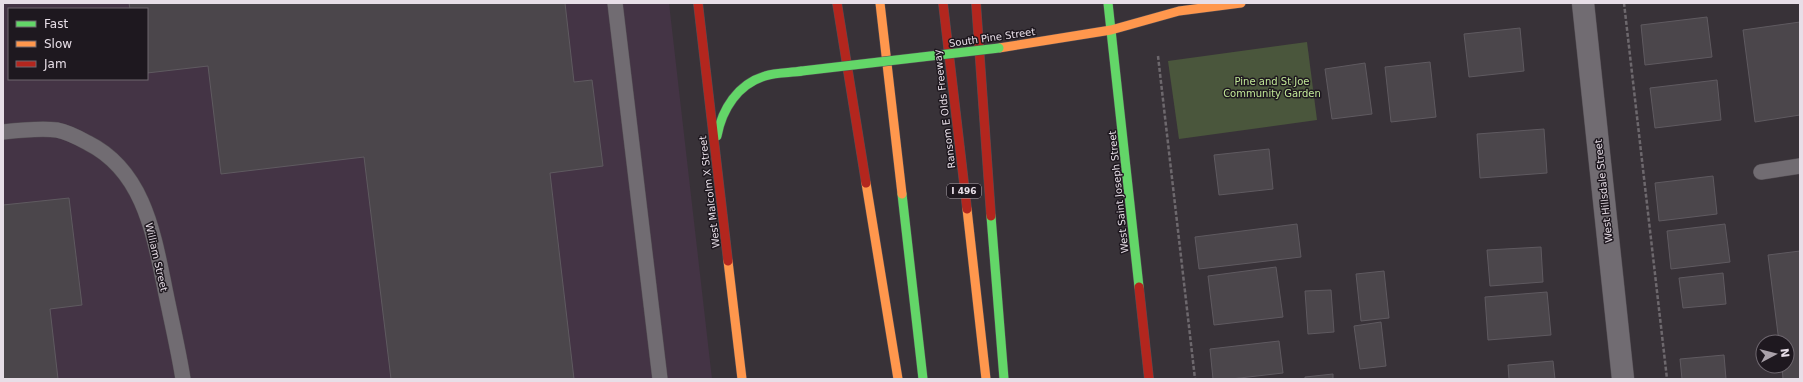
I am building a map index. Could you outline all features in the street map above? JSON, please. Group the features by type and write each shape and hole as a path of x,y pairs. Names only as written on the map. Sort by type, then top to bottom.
{"main road":[{"name":"West Malcolm X Street","path":"698,3 742,379"},
{"path":"837,3 898,379"},
{"path":"880,3 923,379"},
{"name":"Ransom E Olds Freeway","path":"943,3 986,379"},
{"path":"976,3 986,158 1004,379"},
{"name":"West Saint Joseph Street","path":"1108,3 1150,379"},
{"name":"South Pine Street","path":"715,148 722,115 728,103 738,92 760,78 802,71 999,48 1111,30 1179,11 1241,3"}],"street":[{"name":"West Hillsdale Street","path":"1583,3 1623,379"}],"lane":[{"path":"615,3 660,379"},
{"name":"William Street","path":"3,132 40,129 59,130 101,149 117,164 130,180 141,197 146,211 161,267 183,379"},
{"path":"1761,172 1800,166"}],"path":[{"path":"1624,3 1667,379"},
{"path":"1158,56 1195,379"}],"shaded area":[{"path":"3,3 669,3 712,379 3,379"}],"green space":[{"name":"Pine and St Joe Community Garden","path":"1307,42 1317,120 1179,139 1168,61"}],"building":[{"path":"129,3 565,3 574,82 592,80 603,166 550,173 574,379 391,379 364,157 221,174 208,66 148,73 148,8 130,8"},
{"path":"1707,17 1712,57 1645,65 1641,25"},
{"path":"1800,22 1800,115 1755,122 1743,30"},
{"path":"1520,28 1524,71 1469,77 1464,34"},
{"path":"1430,62 1436,117 1391,122 1385,67"},
{"path":"1365,63 1372,114 1332,119 1325,69"},
{"path":"1717,80 1721,120 1655,128 1650,88"},
{"path":"1544,129 1547,173 1480,178 1477,134"},
{"path":"1269,149 1273,189 1219,195 1214,155"},
{"path":"1713,176 1717,214 1659,221 1655,183"},
{"path":"69,198 82,305 50,309 58,379 3,379 3,205"},
{"path":"1297,224 1301,257 1199,269 1195,237"},
{"path":"1725,224 1730,262 1671,269 1667,231"},
{"path":"1541,247 1543,282 1490,286 1487,250"},
{"path":"1800,251 1800,379 1783,379 1783,374 1795,374 1795,334 1778,334 1768,255"},
{"path":"1276,267 1283,317 1214,325 1208,276"},
{"path":"1384,271 1389,318 1361,321 1356,274"},
{"path":"1723,273 1726,304 1683,308 1679,278"},
{"path":"1331,290 1334,332 1308,334 1305,291"},
{"path":"1547,292 1551,335 1488,340 1485,297"},
{"path":"1381,322 1386,366 1360,369 1354,326"},
{"path":"1279,341 1283,373 1231,379 1213,379 1210,349"},
{"path":"1724,355 1726,379 1682,379 1680,359"},
{"path":"1553,361 1555,379 1509,379 1508,365"},
{"path":"1333,374 1333,379 1305,379 1305,377"}],"traffic: fast":[{"path":"1108,3 1139,287"},
{"path":"802,71 999,48"},
{"path":"717,136 719,126 727,107 739,91 755,80 765,76 802,71"},
{"path":"902,194 923,379"},
{"path":"991,216 1004,379"}],"traffic: slow":[{"path":"880,3 902,194"},
{"path":"999,48 1111,30 1179,11 1241,3"},
{"path":"866,183 898,379"},
{"path":"967,209 986,379"},
{"path":"728,261 742,379"}],"traffic: jam":[{"path":"698,3 728,261"},
{"path":"837,3 866,183"},
{"path":"943,3 967,209"},
{"path":"976,3 991,216"},
{"path":"1139,287 1149,379"}]}
